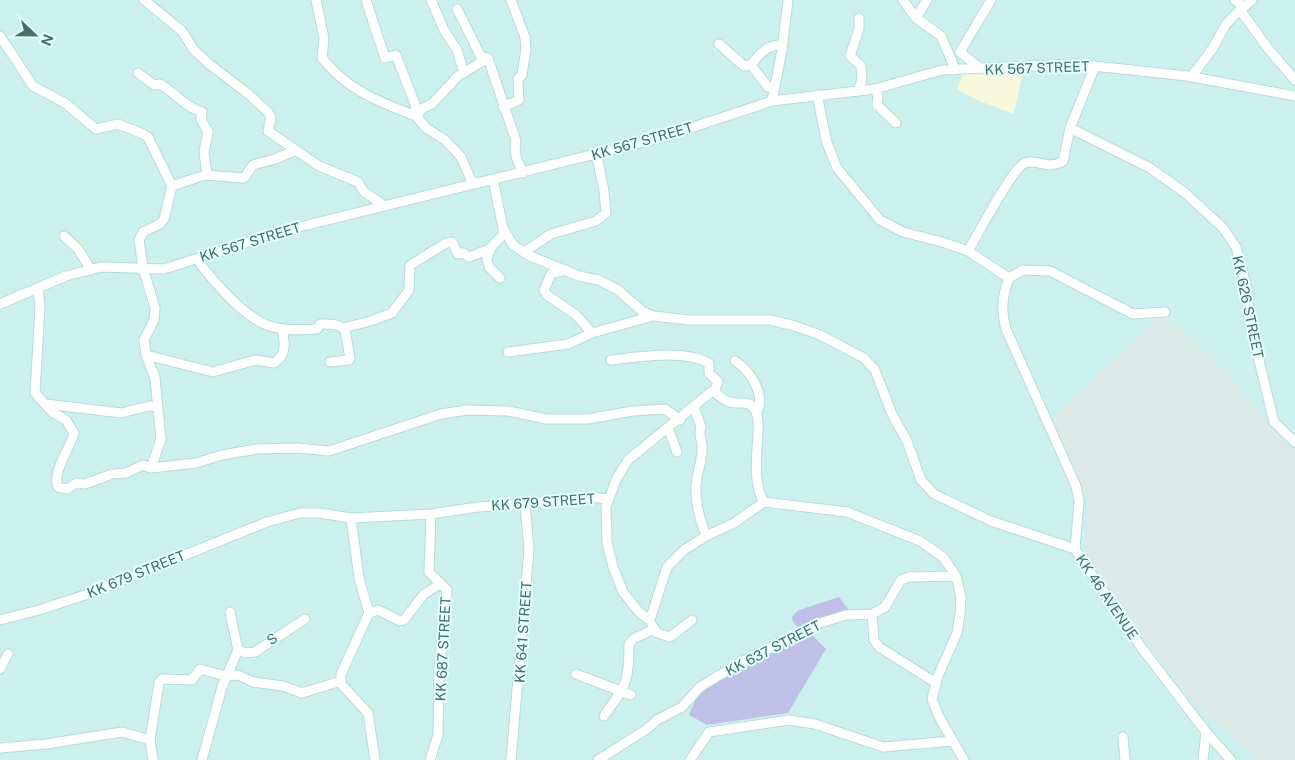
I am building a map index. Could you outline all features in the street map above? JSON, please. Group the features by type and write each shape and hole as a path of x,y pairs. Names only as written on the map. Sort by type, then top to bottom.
{"street":[{"path":"144,0 182,31 193,49 209,64 246,92 268,112 271,118 268,131 294,151 319,166 358,182 364,192 382,204"},
{"path":"316,0 324,38 322,58 330,69 354,90 416,116 426,128 445,140 461,157 472,182"},
{"path":"366,0 385,58 396,55 400,62 404,79 415,104 416,116"},
{"path":"431,0 444,30 457,50 464,73"},
{"path":"503,107 519,100 518,80 522,75 526,49 525,37 511,0"},
{"path":"772,101 788,0"},
{"path":"903,0 916,18 941,36 954,64 953,70"},
{"path":"916,18 927,0"},
{"path":"982,69 960,52 991,0"},
{"path":"1235,0 1270,51 1295,80"},
{"path":"1192,76 1213,48 1226,24 1252,0"},
{"path":"457,9 481,57 488,58"},
{"path":"859,18 859,28 850,56 861,66 862,79 859,90"},
{"path":"0,36 33,86 65,103 96,129 112,124 124,125 148,137 172,186 164,220 139,236 143,268 155,308 154,320 144,340 146,354 155,378 162,439 151,468"},
{"path":"719,44 744,66 751,65 759,54 768,48 782,45"},
{"path":"416,116 423,108 432,104 464,73 488,58"},
{"path":"488,58 516,141 513,147 523,173"},
{"name":"KK 567 STREET","path":"0,304 66,276 101,268 164,268 283,230 382,204 472,182 493,180 523,173 596,152 660,138 772,101 875,89 942,70 1074,64 1192,76 1295,96"},
{"path":"751,65 768,87 774,87"},
{"path":"968,251 1012,175 1022,164 1028,161 1047,166 1063,161 1070,128 1095,66"},
{"path":"138,73 154,85 160,84 174,92 176,99 188,107 202,112 202,119 208,132 204,152 208,175"},
{"path":"875,89 878,96 877,105 896,123"},
{"path":"817,95 827,143 837,168 880,220 903,232 968,251 1009,278 1023,270 1050,271 1133,314 1165,312"},
{"name":"KK 626 STREET","path":"1070,128 1150,168 1184,192 1227,234 1236,246 1246,285 1250,324 1274,422 1295,442"},
{"path":"172,186 182,181 208,175 244,178 253,165 294,151"},
{"path":"524,252 551,234 596,220 606,213 604,191 596,152"},
{"path":"493,180 503,234 490,249 487,258 489,266 500,278"},
{"path":"503,228 512,245 579,276 599,280 618,290 642,311 653,316 689,320 770,320 795,326 820,336 864,358 875,370 892,414 907,441 921,480 934,494 991,521 1075,549"},
{"path":"64,236 78,249 91,270"},
{"path":"345,330 347,327 392,313 409,290 410,266 446,243 452,242 458,254 464,253 469,257 490,249"},
{"path":"197,259 205,271 251,318 282,328 317,329 320,324 341,326 345,330 350,358 349,360 330,362"},
{"path":"566,270 551,274 544,290 547,295 576,315 592,333"},
{"name":"KK 46 AVENUE","path":"1009,278 1002,300 1002,313 1006,329 1067,463 1080,501 1075,549 1142,647 1206,732 1231,760"},
{"path":"38,289 40,307 35,393 52,412 66,420 74,433 58,473 56,482 58,487 67,488 76,483 84,484 112,474 126,473 143,465 151,468 196,463 222,455 257,449 297,448 315,451 329,450 441,414 467,410 508,412 546,419 588,419 633,411 665,409 680,420"},
{"path":"508,352 568,344 592,333 653,316"},
{"path":"146,354 213,372 254,360 274,363 284,353 282,328"},
{"path":"611,360 657,355 701,359 709,363 709,374 718,382 714,392 727,401 746,402 757,412 759,420 755,471 758,488 764,502"},
{"path":"735,361 741,364 756,386 760,405 757,412"},
{"name":"KK 679 STREET","path":"0,620 39,610 91,593 267,522 300,513 319,513 351,518 431,514 478,507 591,497 608,498 622,468 708,394 714,392"},
{"path":"45,404 121,413 149,406 157,406"},
{"path":"694,407 701,427 699,432 703,445 696,485 696,499 698,514 706,536"},
{"path":"668,428 677,452"},
{"path":"608,498 605,525 614,567 623,592 657,633 670,638 692,620"},
{"path":"646,618 651,617 667,567 684,550 706,536 734,523 764,502 847,512 931,546 956,576 961,598 957,633 932,692 933,706 964,760"},
{"name":"KK 641 STREET","path":"511,760 530,550 525,504"},
{"name":"KK 687 STREET","path":"430,760 438,735 439,670 447,605 446,590 429,572 431,514"},
{"path":"351,518 359,578 369,613 341,674 341,681 346,692 364,707 368,714 375,760"},
{"path":"936,683 879,647 874,640 872,614 885,607 901,580 909,577 956,576"},
{"path":"369,613 378,610 400,621 404,620 424,594 440,584"},
{"path":"202,760 226,676 238,650 230,612"},
{"name":"KK 637 STREET","path":"598,760 647,729 657,720 682,707 700,687 741,662 820,623 846,615 872,614"},
{"name":"S","path":"238,650 246,653 255,652 305,619"},
{"path":"604,716 622,692 629,673 628,645 633,639 654,629"},
{"path":"0,670 8,654"},
{"path":"153,760 150,740 159,683 162,679 192,680 200,669 226,676 238,675 253,682 283,686 302,693 341,681"},
{"path":"576,674 631,695"},
{"path":"690,760 709,732 789,720 816,724 883,747 952,741"},
{"path":"0,748 46,744 122,732 150,740"},
{"path":"1203,760 1206,732"},
{"path":"1123,737 1125,760"}],"shaded area":[{"path":"0,0 1295,0 1295,760 0,760"},
{"path":"1023,72 1014,114 957,90 963,74"},
{"path":"1163,314 1221,367 1295,453 1295,760 1257,760 1187,696 1084,558 1089,503 1050,419"},
{"path":"839,597 848,609 849,615 814,627 812,635 826,649 788,713 707,725 689,715 699,692 777,651 802,632 793,622 792,616 799,610"}]}
